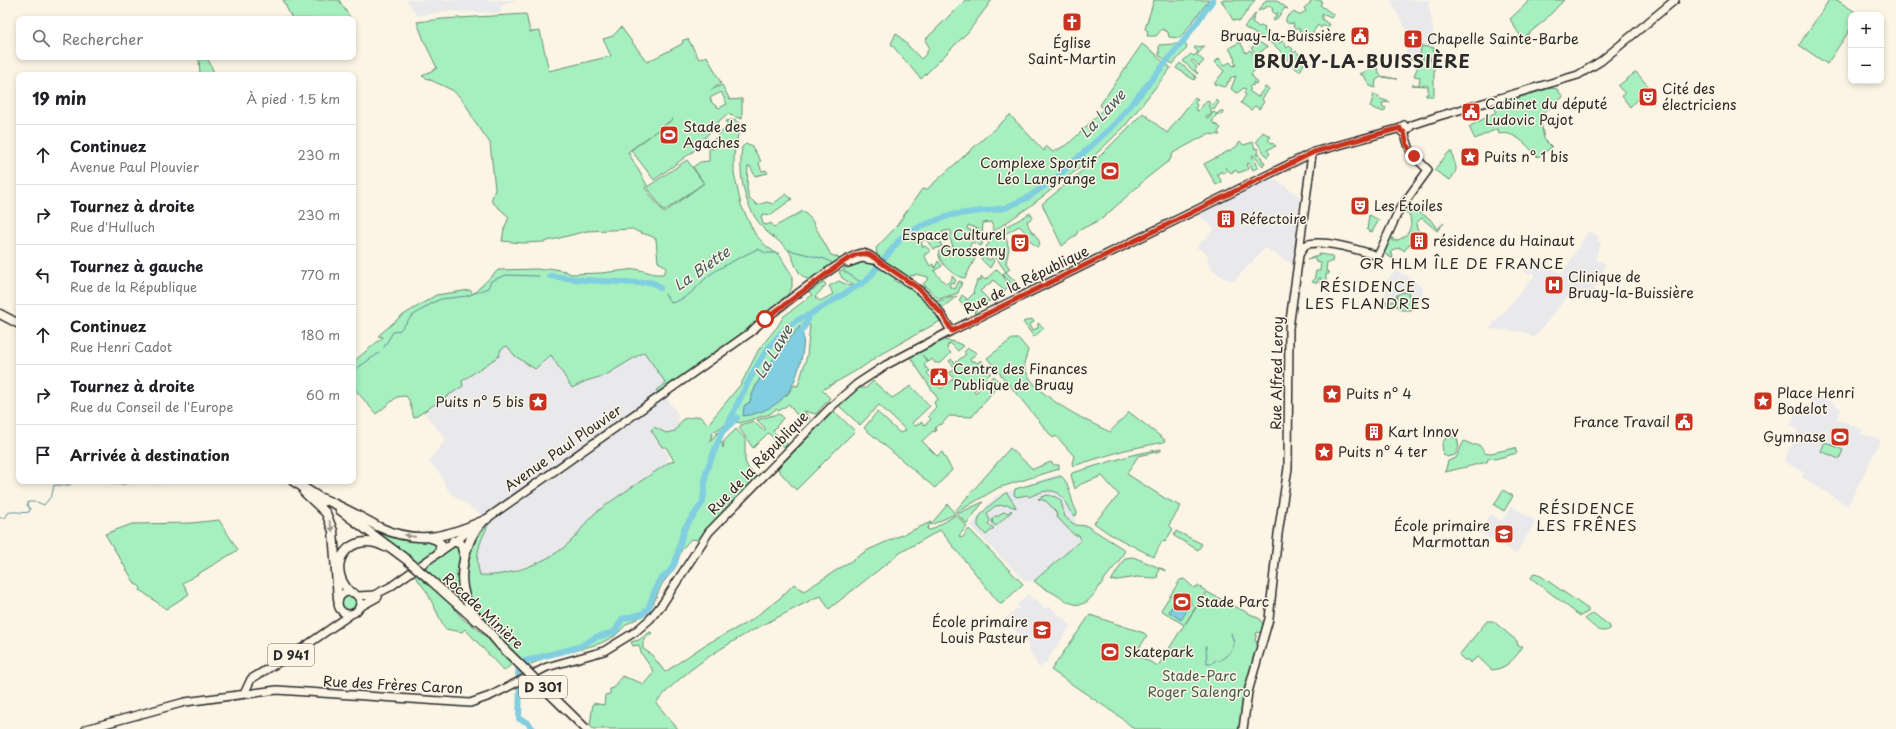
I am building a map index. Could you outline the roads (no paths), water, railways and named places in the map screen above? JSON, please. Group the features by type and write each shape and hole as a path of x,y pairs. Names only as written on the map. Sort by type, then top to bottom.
{"highway":[{"path":"0,311 16,319"},
{"path":"0,314 16,322"},
{"path":"296,484 321,507 329,519 335,546 338,599"},
{"name":"Rocade Minière","path":"296,484 321,498 427,576 586,729"},
{"name":"Rocade Minière","path":"296,484 354,522"},
{"path":"321,498 335,503 392,532 412,537 437,540 441,544 439,552"},
{"path":"430,538 455,533 487,518"},
{"path":"464,559 474,531 487,518"},
{"path":"354,594 341,580 339,567 343,554 354,544 366,542 376,544 407,560"},
{"path":"453,542 459,542 463,546 464,559 462,583 468,606 501,646"}],"main road":[{"name":"Rue de la République","path":"695,552 709,532 845,394 886,366 952,331 1319,150 1404,128 1555,83 1590,69 1675,0"},
{"path":"1299,255 1304,246 1316,243 1344,247 1378,256 1399,210 1428,170 1411,153 1404,128"},
{"name":"Rue Alfred Leroy","path":"1243,729 1247,696 1269,619 1278,534 1288,468 1289,328 1312,154"},
{"path":"1301,235 1308,244"},
{"name":"Avenue Paul Plouvier","path":"751,332 783,304 853,256 864,253 870,255 882,264"},
{"name":"Avenue Paul Plouvier","path":"360,607 380,596 390,587 453,542 851,262 862,258 882,264"},
{"path":"882,264 914,285 925,295 942,314 952,331"},
{"name":"Rue des Frères Caron","path":"86,729 185,702 258,692 282,691 463,703 481,700 542,669 604,651 634,632 650,619 663,603 695,552"},
{"name":"Avenue Paul Plouvier","path":"354,594 374,595 390,587"},
{"path":"344,592 354,594 360,603 360,607 356,612 350,615 339,610 337,604 338,599 344,592"},
{"name":"D 941","path":"327,631 337,618 339,610"},
{"name":"D 941","path":"244,694 248,683 254,677 304,647 350,615"},
{"path":"254,677 251,687 258,692"}],"water":[{"path":"799,327 802,332 803,350 798,371 791,389 778,403 761,412 743,416 744,406 750,402 758,381 764,371"},
{"path":"1184,593 1190,597 1191,604 1181,620 1169,612 1178,596"}],"waterway":[{"name":"La Lawe","path":"798,335 805,326 809,315 867,280 902,237 921,226 951,215 1005,208 1027,198 1055,179 1116,123 1185,39 1213,0"},
{"name":"La Biette","path":"665,294 671,303 682,299 716,271 738,258 758,249 766,253 779,253"},
{"name":"La Biette","path":"789,250 825,259 834,264"},
{"name":"La Biette","path":"844,271 862,283"},
{"name":"La Biette","path":"384,347 393,332 400,330 412,316 434,302 441,299 467,296 488,288 491,281 506,275 539,276"},
{"name":"La Biette","path":"550,276 583,280 639,283 651,282 660,288"},
{"path":"728,424 751,377 770,346 782,332 795,322 809,315"},
{"name":"La Biette","path":"356,369 379,353"},
{"name":"La Lawe","path":"518,674 519,665 525,661 579,647 596,637 615,632 622,619 642,614 648,609 658,582 670,571 675,563 684,529 703,502 706,472 722,432 737,418"},
{"name":"La Biette","path":"0,518 6,517 8,513 11,512 29,512 30,509 27,505 28,502 37,502 44,505 52,495 54,485 70,484"},
{"name":"La Biette","path":"118,484 125,484"},
{"path":"1231,633 1234,643"},
{"path":"1219,661 1230,652 1234,644"},
{"path":"1206,646 1207,664 1211,664 1216,660"},
{"name":"La Lawe","path":"520,686 519,719 527,722 533,729"}],"place":[{"name":"Église Saint-Martin","path":"1072,22"},
{"name":"Bruay-la-Buissière","path":"1360,36"},
{"name":"Chapelle Sainte-Barbe","path":"1413,39"},
{"name":"Cité des électriciens","path":"1648,97"},
{"name":"Cabinet du député Ludovic Pajot","path":"1471,112"},
{"name":"Stade des Agaches","path":"669,135"},
{"name":"Puits n° 1 bis","path":"1470,157"},
{"name":"Complexe Sportif Léo Langrange","path":"1110,171"},
{"name":"Les Étoiles","path":"1360,206"},
{"name":"Réfectoire","path":"1226,219"},
{"name":"résidence du Hainaut","path":"1419,241"},
{"name":"Espace Culturel Grossemy","path":"1020,243"},
{"name":"Clinique de Bruay-la-Buissière","path":"1554,285"},
{"name":"Centre des Finances Publique de Bruay","path":"939,377"},
{"name":"Puits n° 4","path":"1332,394"},
{"name":"Place Henri Bodelot","path":"1763,401"},
{"name":"Puits n° 5 bis","path":"538,402"},
{"name":"France Travail","path":"1684,422"},
{"name":"Kart Innov","path":"1374,432"},
{"name":"Gymnase","path":"1840,437"},
{"name":"Puits n° 4 ter","path":"1324,452"},
{"name":"École primaire Marmottan","path":"1504,534"},
{"name":"Stade Parc","path":"1182,602"},
{"name":"École primaire Louis Pasteur","path":"1042,630"},
{"name":"Skatepark","path":"1110,652"}],"district":[{"name":"BRUAY-LA-BUISSIÈRE","path":"1362,62"},
{"name":"GR HLM ÎLE DE FRANCE","path":"1462,264"},
{"name":"RÉSIDENCE LES FLANDRES","path":"1368,296"},
{"name":"RÉSIDENCE LES FRÊNES","path":"1587,518"}],"park label":[{"name":"Stade-Parc Roger Salengro","path":"1199,684"}]}
